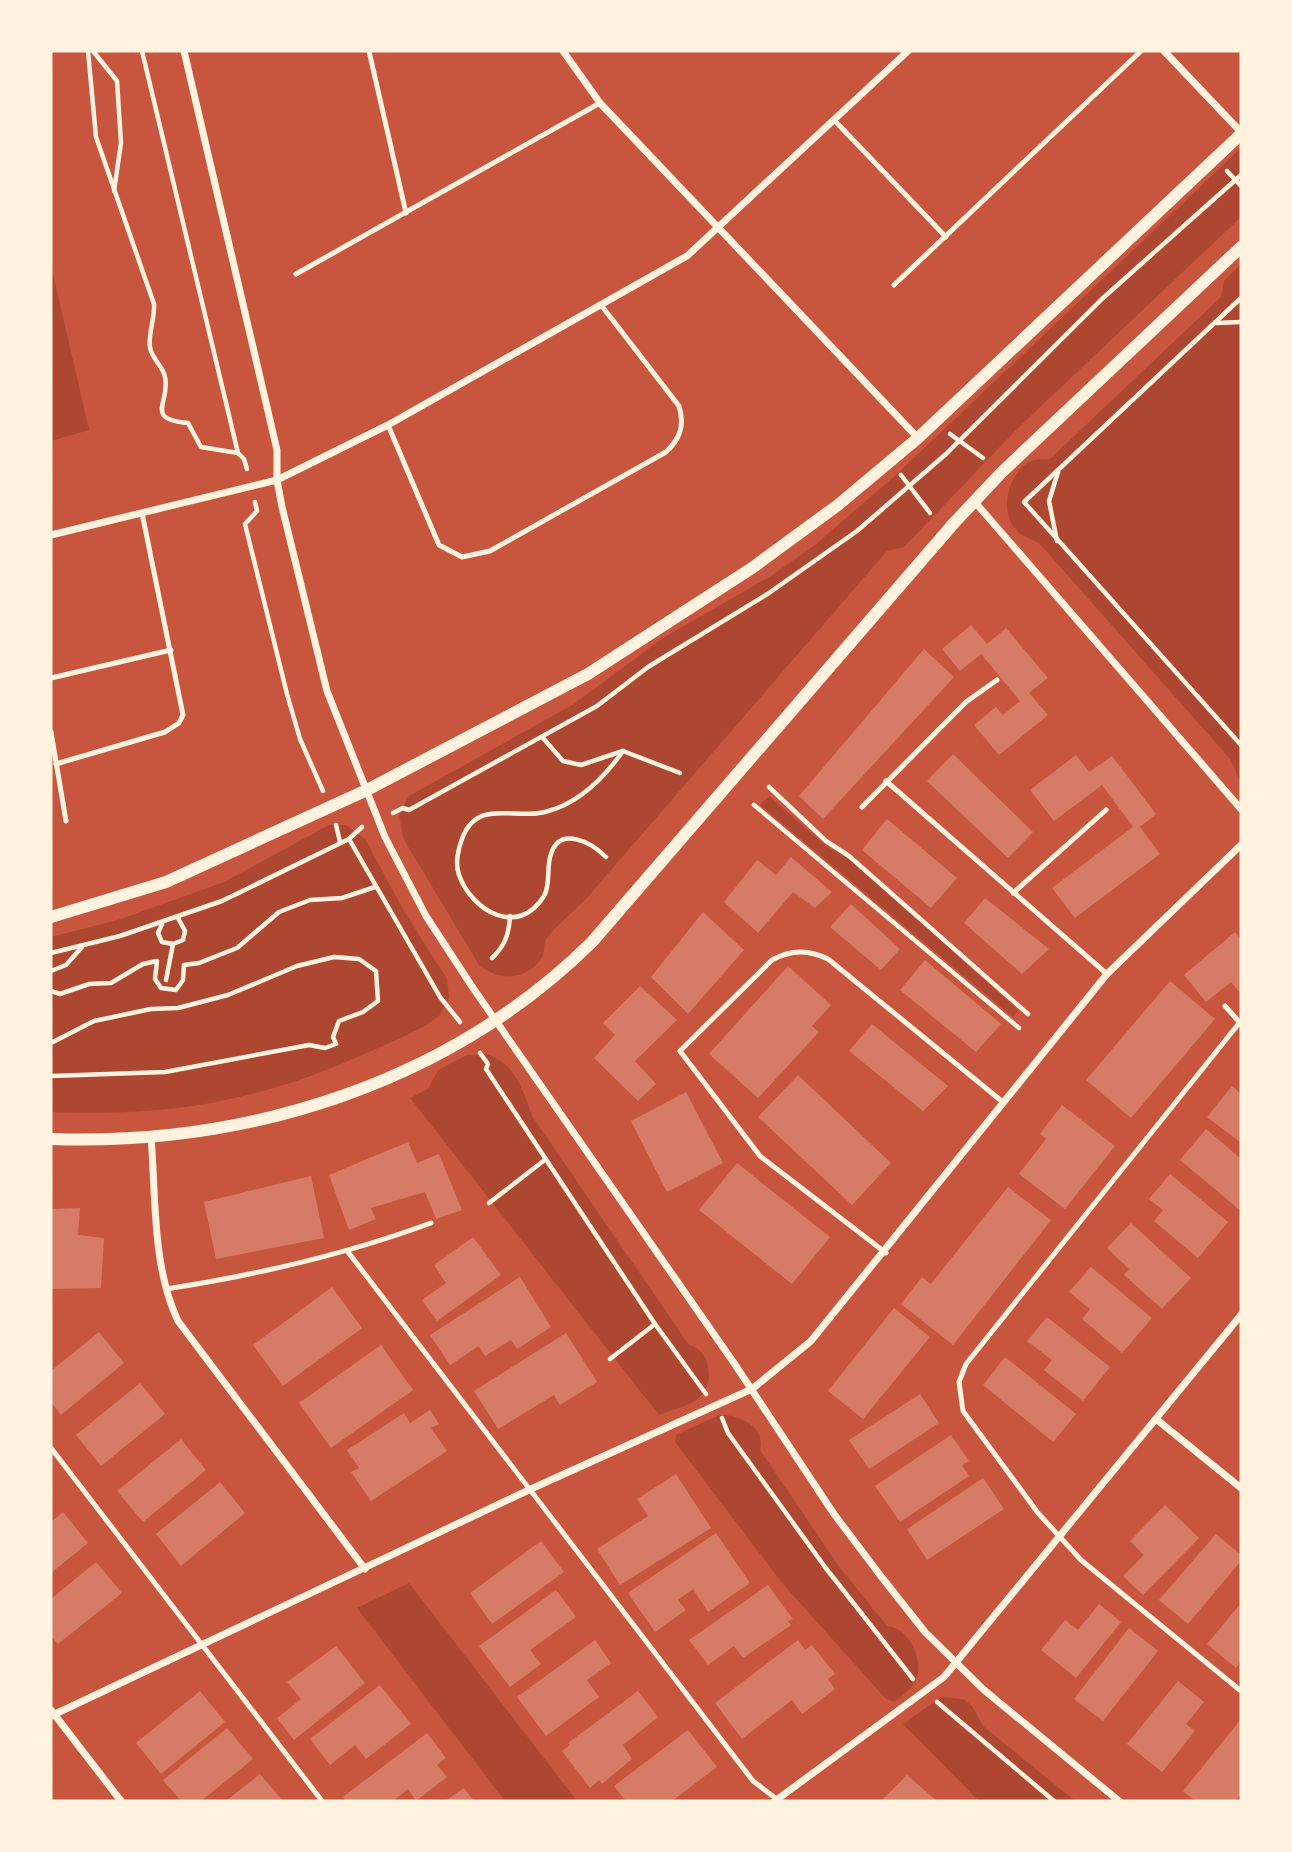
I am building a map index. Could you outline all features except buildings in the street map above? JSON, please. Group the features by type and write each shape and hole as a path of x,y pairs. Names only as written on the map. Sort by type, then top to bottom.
{"street":[{"path":"184,51 277,450 277,480 327,691 385,837 426,916 752,1389 834,1514 925,1632 984,1690 1119,1801"},
{"path":"563,51 600,103 918,438"},
{"path":"51,535 277,480 388,425 601,305 687,256 908,51"},
{"path":"51,917 166,882 367,790 588,674 752,568 838,505 918,438 1241,133 1164,51"},
{"path":"51,1139 152,1137 254,1122 353,1093 411,1069 496,1021 544,987 592,942 974,501 1241,247"},
{"path":"974,501 1241,809"},
{"path":"121,1801 52,1713 752,1389 811,1341 886,1253 1107,974 1241,845"},
{"path":"152,1137 166,1289 178,1321 365,1569"},
{"path":"777,1801 926,1692 957,1662 1241,1315"},
{"path":"1156,1419 1241,1488"}],"lane":[{"path":"369,51 406,213"},
{"path":"894,285 1141,51"},
{"path":"296,274 600,103"},
{"path":"834,120 946,237"},
{"path":"388,425 439,545 453,555 471,557 489,551 666,453 674,445 682,424 679,406 601,305"},
{"path":"56,764 165,732 179,723 183,708 142,513"},
{"path":"51,678 171,650"},
{"path":"862,807 965,702 997,680"},
{"path":"51,732 66,821"},
{"path":"886,781 1107,974"},
{"path":"1013,893 1106,810"},
{"path":"886,1253 760,1156 680,1051 772,960 791,952 816,953 828,959 1004,1103"},
{"path":"1225,1006 1241,1023 962,1372 958,1392 963,1411 1038,1513 1060,1537 1081,1559 1241,1691"},
{"path":"166,1289 279,1270 348,1252 431,1223"},
{"path":"348,1252 753,1781 777,1801"},
{"path":"51,1448 322,1801"}],"path":[{"path":"91,51 117,82 121,143 113,192"},
{"path":"91,51 96,137 154,303 155,319 149,348 166,380 161,408 163,415 170,421 188,423 201,447 238,453"},
{"path":"142,51 238,453 244,459"},
{"path":"1223,167 1241,186"},
{"path":"403,808 409,810 597,706 687,641 810,566 910,486 960,441 1103,298 1241,175"},
{"path":"1241,299 1024,502 1058,544 1241,745"},
{"path":"1215,323 1241,322"},
{"path":"944,430 983,458"},
{"path":"1058,544 1049,501 1052,483 1060,468"},
{"path":"899,471 930,513"},
{"path":"257,512 245,524 248,537 300,739 323,789"},
{"path":"542,738 563,761 581,765 623,751 680,773"},
{"path":"606,857 584,840 571,838 557,844 550,855 545,895 532,908 510,916 488,913 474,901 463,885 458,871 458,858 465,832 473,821 487,813 543,813 570,803 594,785 623,751"},
{"path":"769,787 826,841 849,856 1028,1014"},
{"path":"754,805 1019,1028"},
{"path":"336,822 340,842"},
{"path":"51,953 178,918 275,877 349,839 359,829"},
{"path":"349,839 444,1000"},
{"path":"51,992 60,995 89,984 111,982 143,964 157,961 155,979 161,988 176,990 183,980 184,965 199,963 237,948 279,912 310,900 342,898 375,887"},
{"path":"492,958 502,949 509,930 510,916"},
{"path":"162,923 158,933 162,942 173,944 183,940 185,931 178,918"},
{"path":"166,979 173,944"},
{"path":"51,971 66,965 83,946"},
{"path":"51,1043 94,1021 151,1009 177,1008 228,995 298,966 334,957 359,959 376,971 378,1001 363,1012 339,1021 333,1037 336,1044 325,1048 309,1045 165,1072 51,1076"},
{"path":"479,1051 488,1064 486,1069 655,1324 693,1379 716,1405 728,1433 825,1567 911,1678 1054,1801"},
{"path":"489,1203 546,1159"},
{"path":"610,1359 655,1324"}],"shaded area":[{"path":"1241,148 1241,217 1019,427 904,547 887,551 586,899 551,933 542,957 535,966 520,975 503,976 479,965 403,838 399,814 409,796 574,704 663,638 771,576 815,545 897,474"},
{"path":"1241,264 1241,784 1231,760 1040,544 1016,530 1009,518 1007,498 1019,470 1035,460 1051,458 1221,297 1224,281"},
{"path":"51,265 89,430 51,441"},
{"path":"769,796 826,846 850,859 1018,1010 1013,1017 760,805"},
{"path":"329,825 346,825 365,839 404,911 447,979 449,998 440,1015 404,1037 325,1070 249,1095 173,1109 51,1112 51,937 121,919 224,882"},
{"path":"486,1054 504,1064 517,1079 532,1116 689,1345 703,1354 707,1361 709,1378 707,1387 696,1400 659,1415 410,1098 428,1089 438,1070 467,1055"},
{"path":"719,1415 735,1417 755,1429 761,1442 760,1450 837,1564 887,1626 901,1632 912,1645 918,1661 917,1677 910,1688 894,1702 885,1698 783,1584 675,1442 676,1435"},
{"path":"409,1583 577,1801 505,1801 357,1608"},
{"path":"941,1697 963,1699 972,1706 983,1726 1075,1801 979,1801 903,1724"}]}
